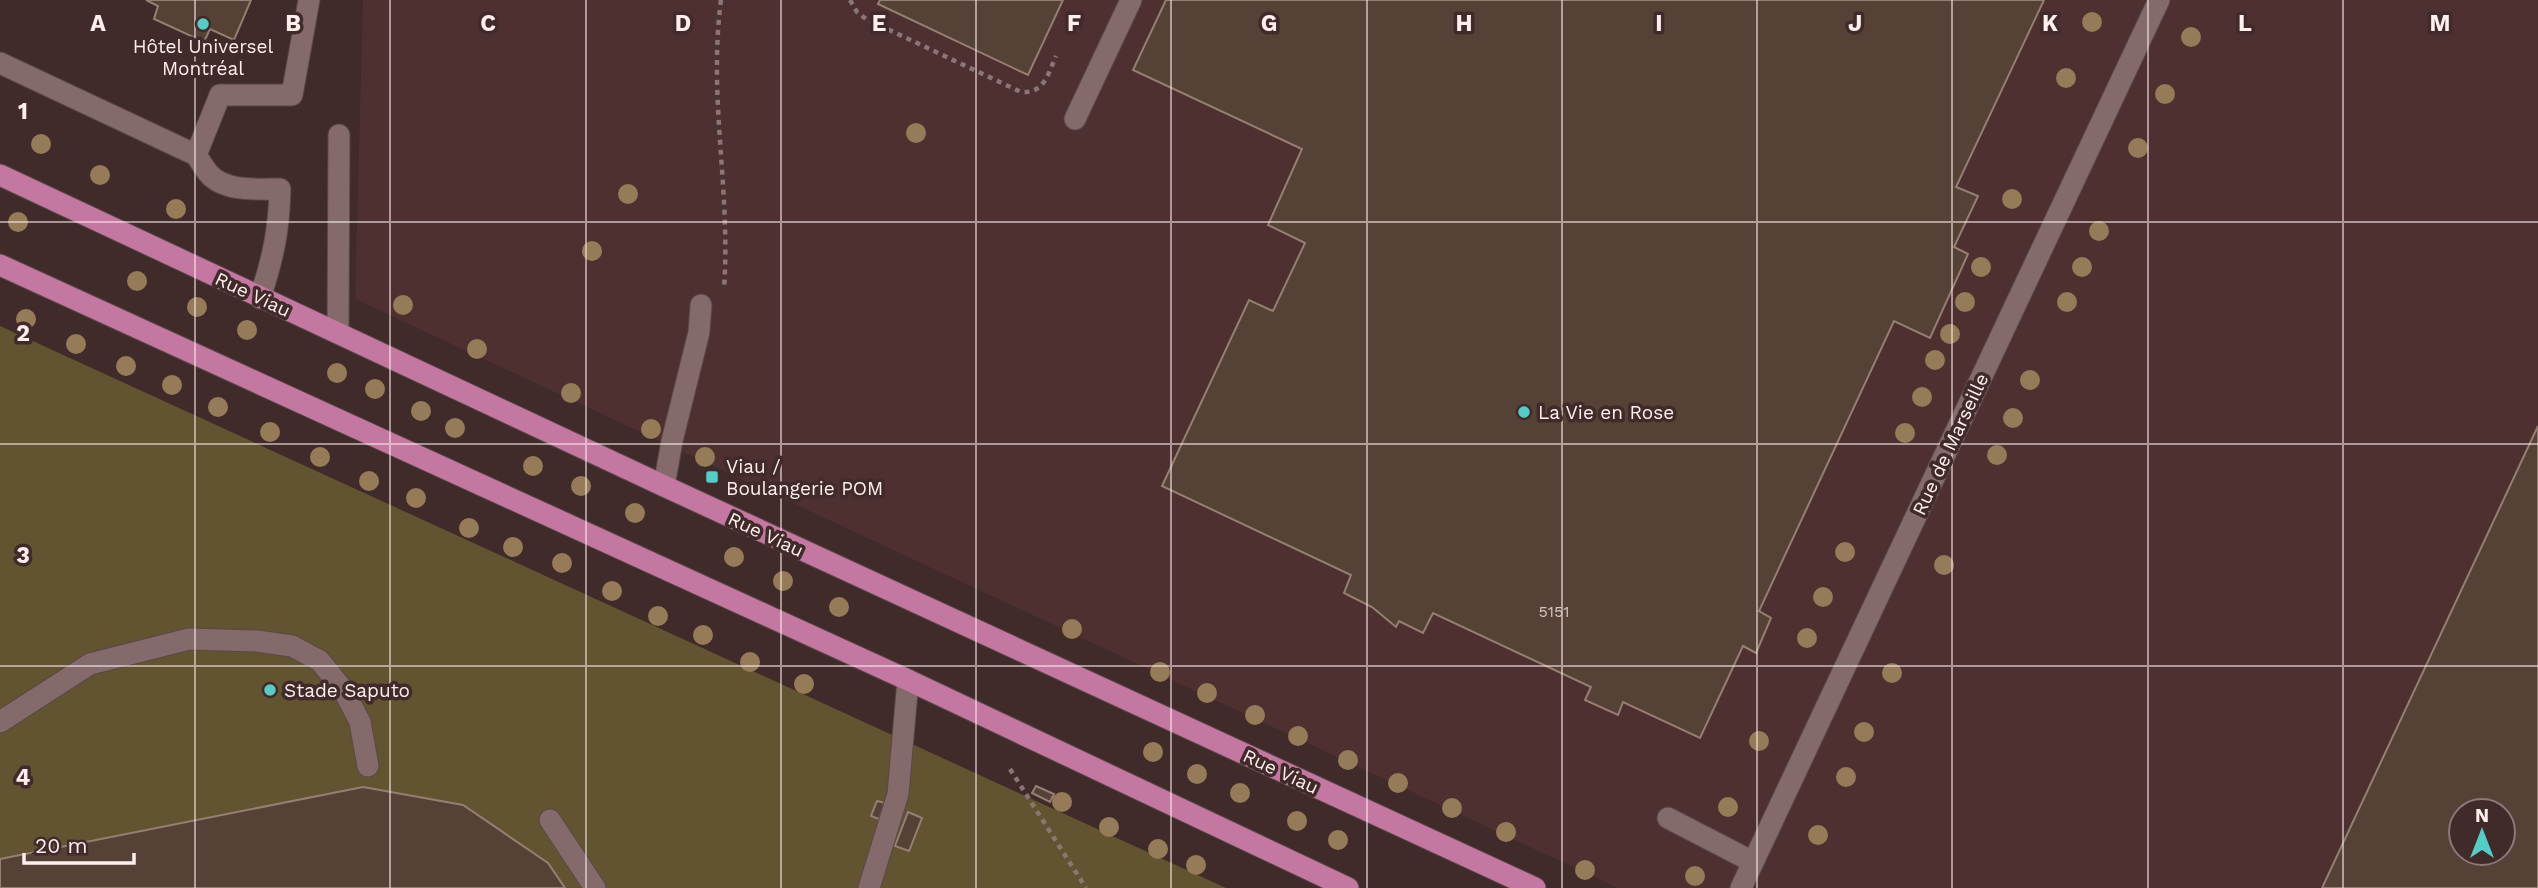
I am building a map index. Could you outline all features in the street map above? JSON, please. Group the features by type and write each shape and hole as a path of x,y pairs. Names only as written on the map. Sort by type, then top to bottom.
{"main road":[{"name":"Rue Viau","path":"0,175 664,486 1535,888"},
{"path":"0,265 908,680 1348,888"}],"street":[{"path":"196,155 220,96 292,96 309,0"},
{"path":"1075,119 1131,0"},
{"name":"Rue de Marseille","path":"1741,888 2159,0"},
{"path":"0,63 196,155 211,176 248,189 281,189 274,256 260,298"},
{"path":"338,333 339,135"},
{"path":"664,486 672,441 699,331 701,305"},
{"path":"0,722 90,664 189,639 257,641 292,646 320,662 344,691 360,722 368,766"},
{"path":"869,888 898,794 908,680"},
{"path":"1668,818 1753,862"},
{"path":"550,820 595,888"}],"path":[{"path":"721,0 715,55 715,86 726,243"},
{"path":"850,0 857,12 866,19 1021,92 1036,91 1043,86 1056,57"},
{"path":"1010,769 1086,888"}],"shaded area":[{"path":"363,0 2538,0 2538,888 1618,888 355,299"},
{"path":"0,326 1226,888 0,888"}],"building":[{"name":"Hôtel Universel Montréal","path":"146,0 251,0 234,40 210,29 204,42 154,19 158,6"},
{"path":"880,0 1063,0 1028,75 878,4"},
{"name":"La Vie en Rose","path":"1166,0 2044,0 1956,187 1978,196 1954,247 1968,254 1930,338 1894,321 1759,611 1771,618 1756,653 1743,646 1700,738 1623,702 1618,715 1585,700 1591,687 1433,613 1423,633 1399,621 1396,627 1372,607 1344,593 1351,575 1162,486 1249,300 1273,311 1305,243 1268,225 1302,149 1133,70"},
{"path":"2538,426 2538,888 2322,888"},
{"path":"1036,786 1054,794 1050,802 1032,793"},
{"path":"363,787 463,805 548,863 565,888 0,888 0,859"},
{"path":"877,801 885,803 879,819 871,816"},
{"path":"908,812 922,818 909,851 895,846"}],"place":[{"name":"Hôtel Universel Montréal","path":"203,24"},
{"name":"La Vie en Rose","path":"1524,412"},
{"name":"Viau / Boulangerie POM","path":"712,477"},
{"name":"Stade Saputo","path":"270,690"}]}
